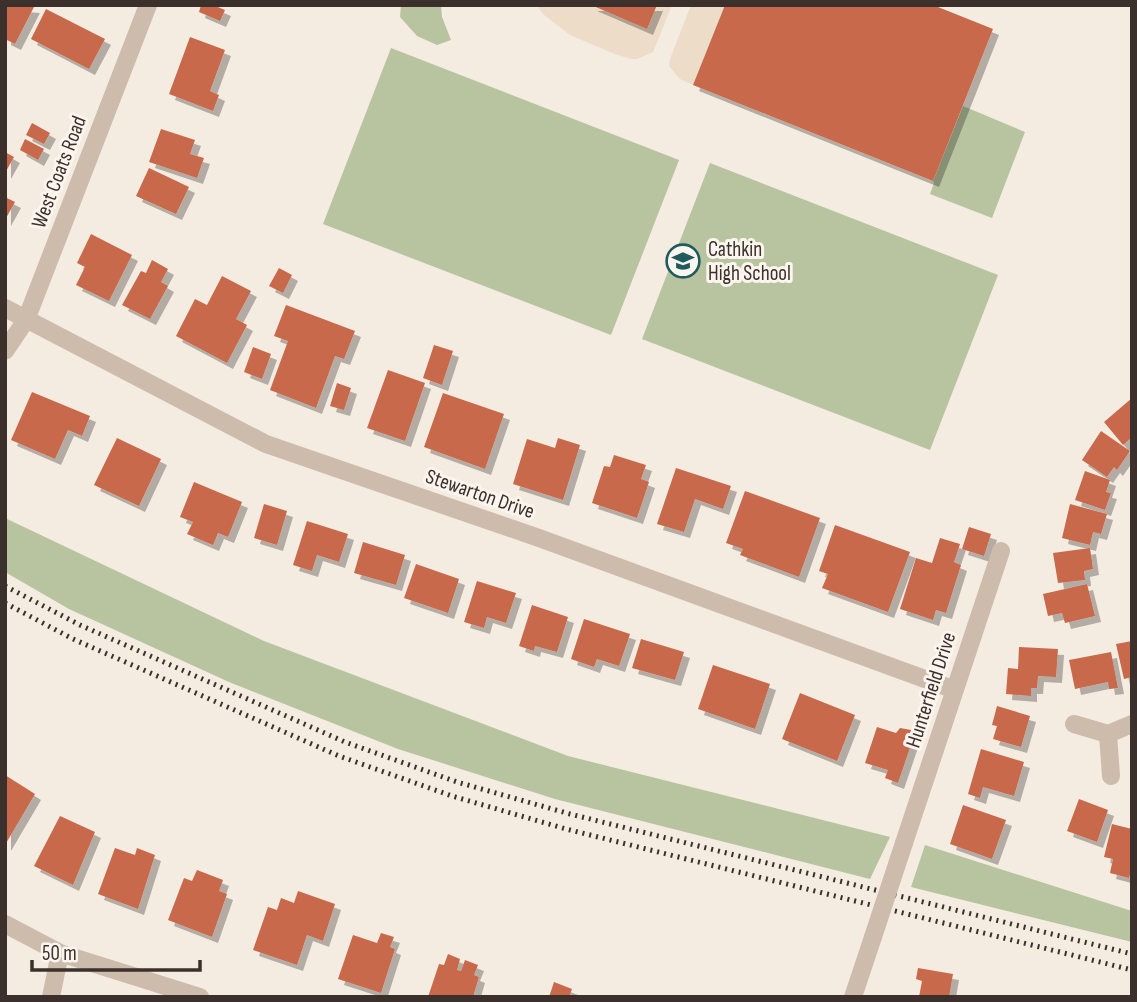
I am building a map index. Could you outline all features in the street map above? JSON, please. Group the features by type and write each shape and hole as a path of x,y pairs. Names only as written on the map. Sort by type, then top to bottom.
{"street":[{"name":"West Coats Road","path":"5,351 26,320 144,7"},
{"name":"Stewarton Drive","path":"5,308 266,444 538,538 955,690"},
{"name":"Hunterfield Drive","path":"853,997 1001,551"},
{"path":"1074,724 1108,734 1132,724"},
{"path":"1108,734 1111,776"},
{"path":"5,924 60,953 200,997"},
{"path":"51,997 60,953"}],"green space":[{"path":"401,5 441,5 442,17 451,40 437,45 417,36 400,17"},
{"path":"391,48 679,160 611,335 323,224"},
{"path":"963,106 1025,132 992,218 930,194"},
{"path":"710,163 998,275 930,450 642,339"},
{"path":"5,518 264,641 568,756 890,837 870,879 555,799 398,749 229,682 69,609 5,572"},
{"path":"925,845 1132,911 1132,942 911,887"}],"shaded area":[{"path":"537,5 590,5 647,28 657,5 672,5 653,52 631,59 570,35 543,14"},
{"path":"691,5 725,5 693,85 680,79 669,66"}],"building":[{"path":"5,5 34,7 15,44 5,39"},
{"path":"201,5 213,5 225,10 220,21 199,12"},
{"path":"591,5 657,5 647,29"},
{"path":"725,5 933,5 993,29 933,181 693,85"},
{"path":"46,9 105,39 89,69 31,39"},
{"path":"190,37 225,50 210,91 219,95 213,111 169,94"},
{"path":"32,123 50,133 44,144 26,135"},
{"path":"161,129 195,140 190,154 204,158 197,178 149,162"},
{"path":"25,139 44,149 38,160 20,150"},
{"path":"5,152 14,157 5,173"},
{"path":"149,168 189,187 176,214 136,196"},
{"path":"5,197 15,202 5,220"},
{"path":"91,234 132,255 109,301 76,285 85,267 77,263"},
{"path":"152,260 168,269 161,282 168,286 150,319 122,305 141,271 146,273"},
{"path":"279,268 292,275 283,293 269,286"},
{"path":"222,276 251,291 236,319 247,325 227,363 176,336 195,299 207,305"},
{"path":"286,305 355,331 344,359 335,356 316,408 270,390 288,341 274,336"},
{"path":"434,345 453,351 442,385 423,378"},
{"path":"253,347 271,354 262,379 244,372"},
{"path":"388,370 425,383 405,441 367,428"},
{"path":"337,383 351,388 344,410 330,406"},
{"path":"32,392 90,416 82,436 68,430 55,459 11,440"},
{"path":"443,393 504,414 485,469 424,447"},
{"path":"1132,398 1132,441 1130,439 1123,445 1104,422"},
{"path":"1101,431 1130,451 1117,470 1114,467 1107,477 1082,460"},
{"path":"117,438 161,459 139,506 94,485"},
{"path":"558,438 580,445 563,500 513,484 527,439 555,448"},
{"path":"614,455 646,465 641,479 649,482 637,518 592,503 604,466 610,467"},
{"path":"676,468 731,486 723,509 695,499 684,532 657,524"},
{"path":"1085,471 1110,480 1106,492 1111,493 1105,510 1075,500"},
{"path":"194,482 242,502 228,537 218,533 213,545 187,534 193,522 180,517"},
{"path":"745,491 820,518 799,577 740,555 743,549 726,543"},
{"path":"264,504 287,511 277,545 254,538"},
{"path":"1070,504 1107,514 1101,534 1093,532 1090,545 1062,538"},
{"path":"307,521 348,534 339,562 317,555 312,571 293,565"},
{"path":"835,525 910,552 888,612 822,588 828,574 819,571"},
{"path":"969,527 991,534 984,556 962,549"},
{"path":"940,538 960,544 954,562 961,565 946,613 936,610 933,620 900,609 916,558 932,563"},
{"path":"363,542 405,555 396,585 354,573"},
{"path":"1090,548 1093,569 1084,571 1085,580 1058,583 1053,553"},
{"path":"416,564 459,579 448,613 404,598"},
{"path":"477,581 516,593 506,623 487,617 484,628 464,622"},
{"path":"1087,584 1095,616 1065,623 1062,613 1048,616 1043,594"},
{"path":"532,605 568,617 557,652 535,646 534,651 519,646"},
{"path":"584,619 630,634 619,666 597,659 594,667 571,659"},
{"path":"641,639 684,652 675,680 632,668"},
{"path":"1132,641 1132,677 1124,679 1116,644"},
{"path":"1019,647 1058,649 1056,677 1038,676 1037,688 1031,688 1031,696 1006,694 1008,668 1018,669"},
{"path":"1111,652 1118,688 1109,689 1108,682 1075,689 1069,660"},
{"path":"713,665 770,684 755,729 698,709"},
{"path":"800,693 855,715 837,761 782,739"},
{"path":"997,706 1030,716 1021,747 993,739 997,726 992,725"},
{"path":"877,727 896,733 900,728 911,730 914,736 898,783 885,778 888,770 865,763"},
{"path":"981,749 1024,762 1014,796 983,787 980,798 968,794"},
{"path":"5,775 35,794 5,845"},
{"path":"1079,799 1108,810 1097,842 1067,831"},
{"path":"963,805 1006,820 992,859 950,844"},
{"path":"60,816 95,832 73,885 34,866"},
{"path":"1112,824 1132,829 1132,867 1129,878 1110,873 1113,859 1104,857"},
{"path":"115,848 135,855 137,848 155,855 138,909 98,894"},
{"path":"197,870 223,880 219,891 227,894 212,937 168,920 184,878 192,881"},
{"path":"298,891 335,904 323,941 307,935 297,965 253,950 268,907 277,910 281,898 294,903"},
{"path":"381,933 394,937 390,947 395,949 381,993 338,979 353,935 377,943"},
{"path":"448,954 460,959 457,970 461,971 465,960 478,965 474,975 479,977 473,997 428,997 439,964 444,965"},
{"path":"918,968 953,974 949,997 919,997 922,981 916,979"},
{"path":"554,982 572,989 569,997 549,997"}],"railway":[{"path":"5,586 80,625 345,742 457,782 570,814 1132,954"},
{"path":"5,603 73,639 339,756 452,796 566,829 1132,970"}],"place":[{"name":"Cathkin High School","path":"683,261"}]}
